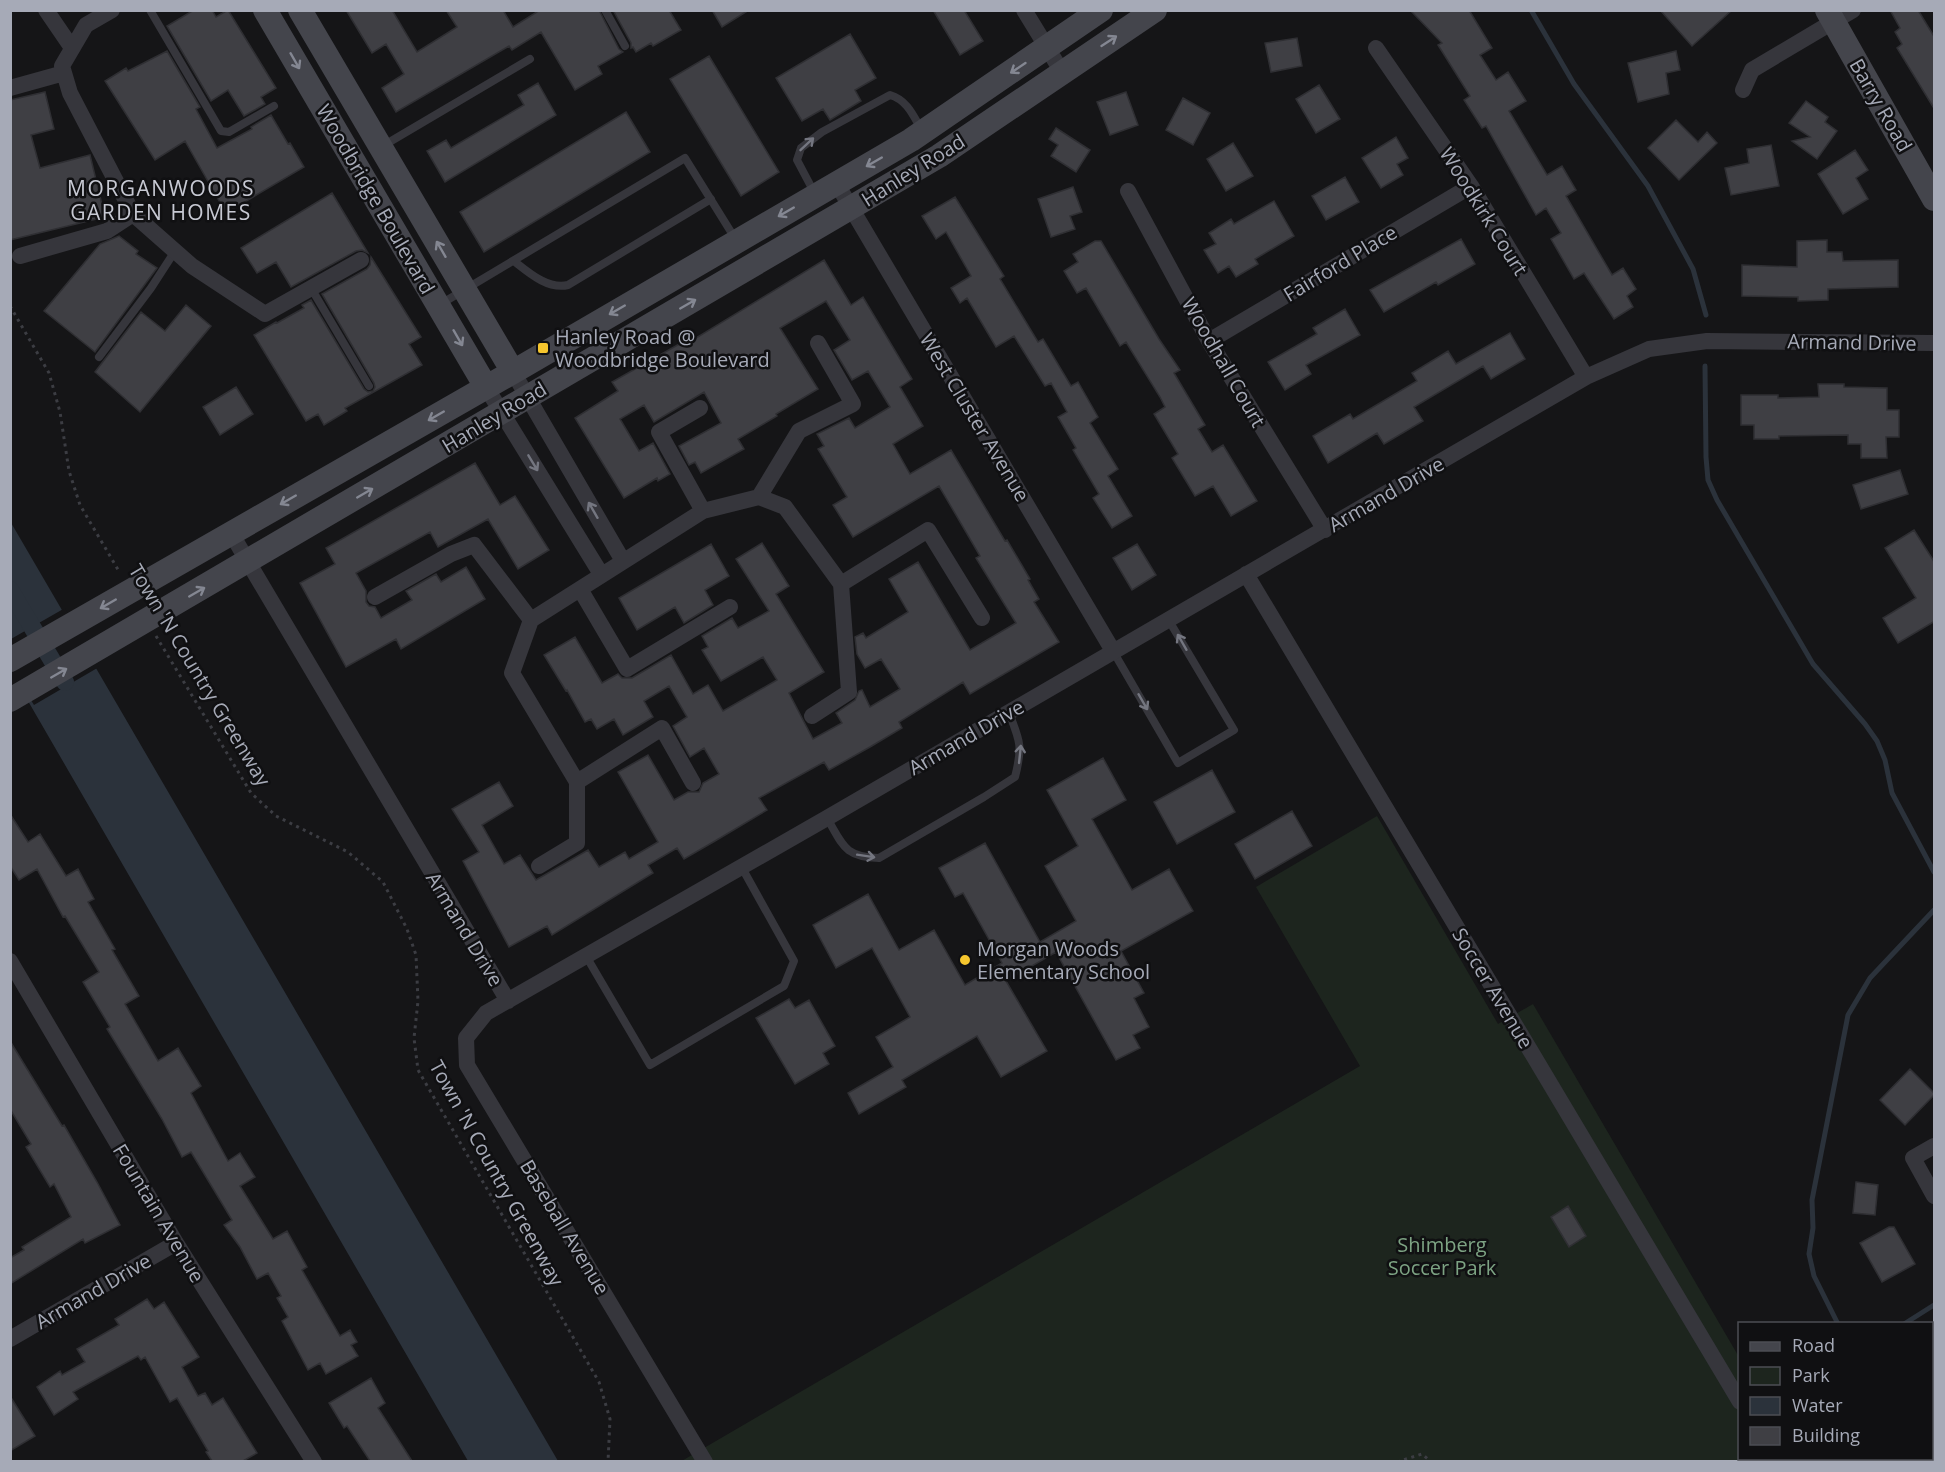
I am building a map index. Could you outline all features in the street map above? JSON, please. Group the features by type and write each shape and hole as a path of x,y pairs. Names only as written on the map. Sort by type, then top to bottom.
{"main road":[{"name":"Woodbridge Boulevard","path":"265,10 486,387"},
{"name":"Woodbridge Boulevard","path":"300,10 513,372"},
{"name":"Hanley Road","path":"10,660 513,372 815,194 837,184 923,132 1101,10"},
{"name":"Hanley Road","path":"18,696 939,156 1155,10"},
{"name":"Barry Road","path":"1838,14 1935,199"}],"street":[{"path":"46,10 72,48"},
{"path":"112,10 86,25 62,66 70,93 133,214 192,266 264,314 361,260"},
{"path":"1024,10 1062,72"},
{"path":"1743,90 1752,70 1838,14"},
{"name":"Woodkirk Court","path":"1376,48 1471,186 1586,377"},
{"path":"10,88 64,73"},
{"name":"West Cluster Avenue","path":"837,184 1113,651"},
{"name":"Fairford Place","path":"1209,341 1471,186"},
{"name":"Woodhall Court","path":"1128,191 1209,341 1325,530"},
{"path":"20,256 107,231 133,214"},
{"name":"Armand Drive","path":"231,533 508,1001 1586,377 1649,349 1707,341 1935,343"},
{"path":"759,497 798,431 854,404 818,342"},
{"path":"513,372 623,561"},
{"path":"486,387 599,576"},
{"path":"700,408 659,432 703,511"},
{"path":"539,866 577,843 577,782 512,673 531,620 703,511 759,497 785,507 841,584 849,692 812,716"},
{"path":"841,584 928,530 982,618"},
{"path":"375,597 451,554 474,545 531,620"},
{"name":"Soccer Avenue","path":"1246,574 1738,1399"},
{"path":"580,589 627,669 730,607"},
{"path":"577,782 662,728 693,783"},
{"name":"Fountain Avenue","path":"10,961 176,1243 314,1461"},
{"name":"Baseball Avenue","path":"508,1001 486,1013 466,1038 467,1065 705,1461"},
{"path":"1935,1146 1913,1158 1935,1196"},
{"name":"Armand Drive","path":"10,1339 176,1243"}],"lane":[{"path":"150,10 221,131 229,132 274,106"},
{"path":"605,10 625,46"},
{"path":"381,147 530,59"},
{"path":"815,194 797,160 801,148 822,132 890,95 899,98 911,110 923,132"},
{"path":"438,305 685,158 736,240"},
{"path":"514,261 537,279 562,286 568,285 711,199"},
{"path":"99,357 151,288 175,251"},
{"path":"311,288 369,386"},
{"path":"1113,651 1178,763 1234,730 1168,618"},
{"path":"827,818 845,848 861,857 879,858 984,798 1016,777 1021,756 1021,743 1009,713"},
{"path":"586,956 650,1065 659,1060 784,986 794,961 741,866"}],"path":[{"name":"Town 'N Country Greenway","path":"10,306 49,373 60,412 69,471 80,505 130,591"},
{"name":"Town 'N Country Greenway","path":"147,621 251,793 276,816 348,852 383,882 407,929 416,955 418,1002 414,1038 418,1070 599,1382 610,1419 608,1461"},
{"path":"1397,1461 1422,1454 1431,1461"}],"green space":[{"name":"Shimberg Soccer Park","path":"1377,816 1498,1024 1533,1004 1738,1355 1738,1460 1800,1461 680,1462 1360,1066 1256,887"}],"water":[{"path":"10,521 66,617 10,649"},
{"path":"93,663 558,1461 468,1461 28,701"}],"pier":[{"path":"65,608 69,616 10,652 11,639"},
{"path":"96,662 99,667 34,705 29,697"}],"building":[{"path":"194,10 212,10 216,17 228,10 276,88 261,97 265,104 244,116 228,90 211,101 167,26"},
{"path":"346,10 392,10 417,52 457,27 446,10 503,10 513,27 540,10 599,10 619,49 623,52 598,66 602,74 575,90 541,32 512,50 509,46 396,112 382,88 404,74 386,44 372,53"},
{"path":"613,10 669,10 681,30 653,46 651,43 636,52 633,47 631,48 631,43"},
{"path":"712,10 749,10 722,27"},
{"path":"933,10 964,10 983,41 960,55"},
{"path":"1410,10 1469,10 1492,48 1480,55 1496,80 1508,72 1526,101 1509,111 1547,175 1562,166 1576,190 1566,196 1612,275 1623,268 1636,289 1627,296 1633,307 1614,319 1584,273 1574,279 1551,239 1561,233 1546,208 1536,215 1486,126 1482,128 1464,100 1470,96 1438,45 1442,43"},
{"path":"1660,10 1732,10 1692,46"},
{"path":"1890,10 1918,10 1935,38 1935,110 1897,48 1902,44 1895,32 1900,28"},
{"path":"850,34 876,78 855,90 861,101 830,120 823,109 802,121 776,78"},
{"path":"1297,38 1302,66 1271,72 1265,43"},
{"path":"167,51 200,107 196,109 217,148 252,129 251,127 271,115 304,167 226,213 185,141 155,160 105,81 126,68 128,71"},
{"path":"1676,51 1680,70 1666,73 1669,94 1638,102 1628,63"},
{"path":"709,56 779,172 741,196 670,79"},
{"path":"538,83 556,115 445,182 427,151 446,140 451,148 524,105 518,95"},
{"path":"1319,85 1340,119 1316,133 1296,99"},
{"path":"45,92 54,129 31,135 40,168 90,155 105,217 10,240 10,100"},
{"path":"1126,92 1138,125 1110,135 1097,102"},
{"path":"1183,98 1210,113 1193,145 1166,130"},
{"path":"1806,101 1828,117 1825,122 1837,131 1817,159 1792,141 1810,137 1789,123"},
{"path":"626,112 650,152 484,252 460,212"},
{"path":"1676,120 1698,142 1707,132 1717,143 1679,180 1648,148"},
{"path":"1056,128 1090,150 1076,172 1051,156 1058,145 1049,139"},
{"path":"1396,137 1408,158 1397,164 1403,175 1381,188 1362,158"},
{"path":"1233,143 1253,176 1226,191 1207,159"},
{"path":"1771,145 1779,186 1731,195 1725,168 1749,163 1747,149"},
{"path":"1855,150 1868,170 1856,178 1868,199 1843,214 1818,174"},
{"path":"1345,177 1359,202 1326,220 1312,196"},
{"path":"1073,187 1082,212 1070,216 1075,229 1051,237 1038,199"},
{"path":"332,193 368,253 362,250 356,251 291,287 276,262 257,273 241,248"},
{"path":"955,197 1004,276 1000,279 1038,342 1043,339 1071,386 1078,382 1098,417 1090,423 1118,469 1108,476 1132,516 1112,528 1093,498 1099,494 1073,450 1076,448 1058,417 1067,412 1051,383 1045,386 1014,336 996,347 967,298 960,303 951,288 971,276 946,232 936,239 922,216"},
{"path":"1274,201 1294,236 1255,259 1258,264 1236,277 1229,266 1218,273 1204,250 1216,244 1209,233 1231,219 1234,224"},
{"path":"119,236 138,251 136,254 157,268 95,352 44,311 100,244"},
{"path":"1461,239 1475,264 1438,285 1436,282 1384,312 1370,290"},
{"path":"1827,240 1827,252 1842,252 1843,261 1898,260 1898,287 1828,289 1828,300 1798,301 1798,297 1742,296 1742,265 1797,267 1797,241"},
{"path":"1095,241 1101,241 1180,370 1174,373 1205,425 1198,429 1212,452 1223,445 1257,501 1231,516 1213,486 1195,496 1172,458 1178,454 1154,414 1165,407 1160,397 1126,342 1120,346 1086,288 1077,293 1064,271 1078,262 1073,254"},
{"path":"371,257 421,337 409,344 422,365 345,408 347,411 324,425 318,414 306,421 254,335 304,308 302,305 311,300 364,389 368,392 373,391 374,383 322,294 367,269"},
{"path":"824,260 851,305 863,297 912,379 900,387 923,426 893,444 910,474 951,450 1030,579 1028,580 1039,599 1034,602 1059,642 970,694 963,682 899,722 902,728 870,747 829,770 824,762 759,798 767,810 715,841 684,859 677,848 648,865 653,873 552,935 547,926 509,947 463,861 479,852 452,809 499,782 513,806 482,825 504,864 520,855 536,880 588,850 599,867 625,852 629,859 658,842 618,772 648,755 674,800 688,792 699,792 703,783 719,774 704,748 690,757 673,726 687,717 669,686 644,701 653,717 623,735 614,719 597,729 591,719 585,722 544,655 575,637 602,683 618,674 622,678 632,678 671,655 693,694 708,685 723,711 777,680 763,657 721,681 702,650 708,647 702,636 732,618 738,628 769,611 736,559 762,543 789,586 776,594 824,672 789,693 813,739 842,723 836,713 855,700 859,691 862,690 870,707 900,689 881,659 865,668 857,654 855,637 863,633 866,638 908,612 889,579 918,562 970,650 1016,623 976,558 980,556 939,486 853,537 833,505 847,497 818,449 824,446 817,434 849,418 855,428 890,407 868,371 852,380 834,350 850,340 826,301 780,328 818,389 738,439 744,449 701,473 695,462 689,465 679,446 721,423 704,392 654,422 644,405 620,419 639,451 653,443 670,474 658,481 657,478 624,498 575,418 618,391 612,382 681,343 683,346"},
{"path":"186,305 211,326 140,412 95,372 141,312 165,331"},
{"path":"1345,309 1360,335 1306,365 1311,374 1285,390 1268,362 1317,334 1313,328"},
{"path":"1510,333 1525,359 1491,379 1483,366 1414,407 1423,421 1384,444 1377,433 1328,463 1313,436 1350,414 1353,419 1417,381 1412,373 1448,351 1456,364"},
{"path":"1818,384 1887,388 1887,410 1899,410 1899,437 1886,437 1887,458 1861,458 1861,444 1848,444 1848,435 1779,436 1779,439 1754,439 1754,425 1741,425 1741,395 1778,395 1778,398 1819,397"},
{"path":"236,387 253,414 220,435 203,407"},
{"path":"475,463 500,505 515,496 549,550 518,569 488,519 438,547 430,532 356,573 366,591 366,602 369,606 375,607 381,618 412,600 406,591 436,574 441,582 466,567 485,599 401,649 396,639 346,667 300,583 335,564 326,548"},
{"path":"1900,470 1908,494 1861,509 1853,485"},
{"path":"1914,530 1935,563 1935,621 1898,643 1883,618 1916,598 1885,548"},
{"path":"711,544 729,576 705,590 713,605 684,623 675,607 637,630 619,598"},
{"path":"1137,544 1156,575 1132,590 1113,558"},
{"path":"1103,758 1126,800 1092,819 1132,890 1169,869 1193,911 1121,951 1144,993 1134,998 1149,1027 1133,1035 1140,1048 1116,1060 1056,952 1006,981 1047,1051 1001,1077 977,1036 902,1080 906,1087 859,1114 848,1093 893,1067 876,1037 910,1017 872,948 836,968 813,925 868,894 899,950 934,930 965,985 1002,963 963,893 955,897 939,868 985,843 1040,942 1076,921 1045,866 1078,846 1047,790"},
{"path":"1212,770 1235,812 1177,844 1154,802"},
{"path":"1292,811 1312,846 1255,879 1235,844"},
{"path":"10,814 28,842 40,834 66,876 78,869 94,899 88,902 139,996 125,1004 158,1061 178,1048 201,1086 191,1093 228,1161 240,1153 255,1177 240,1186 273,1239 287,1231 307,1267 302,1270 340,1336 350,1330 357,1342 351,1345 358,1356 326,1374 320,1363 308,1370 282,1321 288,1317 277,1298 281,1296 268,1273 257,1279 240,1247 224,1225 232,1220 191,1152 182,1157 162,1119 107,1029 110,1027 83,982 99,972 65,916 63,917 37,869 19,880 10,866"},
{"path":"789,999 795,1008 809,1000 835,1046 823,1053 829,1064 795,1084 756,1018"},
{"path":"10,1041 62,1126 64,1125 120,1225 85,1243 83,1239 10,1284 10,1258 24,1250 22,1247 71,1217 54,1184 50,1187 26,1147 31,1144 10,1109"},
{"path":"1910,1069 1935,1094 1905,1125 1880,1100"},
{"path":"1856,1182 1878,1185 1875,1215 1853,1213"},
{"path":"1568,1206 1586,1236 1569,1247 1551,1217"},
{"path":"1889,1227 1894,1227 1915,1264 1882,1282 1860,1243"},
{"path":"147,1299 154,1309 164,1302 199,1357 182,1367 198,1396 205,1393 212,1405 223,1398 257,1453 243,1461 212,1461 177,1398 170,1402 145,1357 141,1360 138,1356 73,1392 78,1399 54,1415 37,1387 60,1371 62,1375 85,1362 77,1349 119,1325 115,1319"},
{"path":"371,1378 385,1403 378,1408 412,1461 370,1461 347,1426 344,1428 329,1403"},
{"path":"10,1396 35,1436 10,1451"}],"waterway":[{"path":"1531,10 1574,84 1648,186 1693,269 1706,315"},
{"path":"1705,366 1708,480 1717,500 1813,664 1877,741 1885,760 1892,793 1934,872"},
{"path":"10,590 65,682"},
{"path":"1837,1322 1814,1276 1809,1254 1813,1228 1812,1200 1848,1015 1870,978 1934,910"},
{"path":"1907,1322 1934,1305"}],"place":[{"name":"Hanley Road @ Woodbridge Boulevard","path":"543,348"},
{"name":"Morgan Woods Elementary School","path":"965,960"}],"district":[{"name":"MORGANWOODS GARDEN HOMES","path":"161,200"}]}
